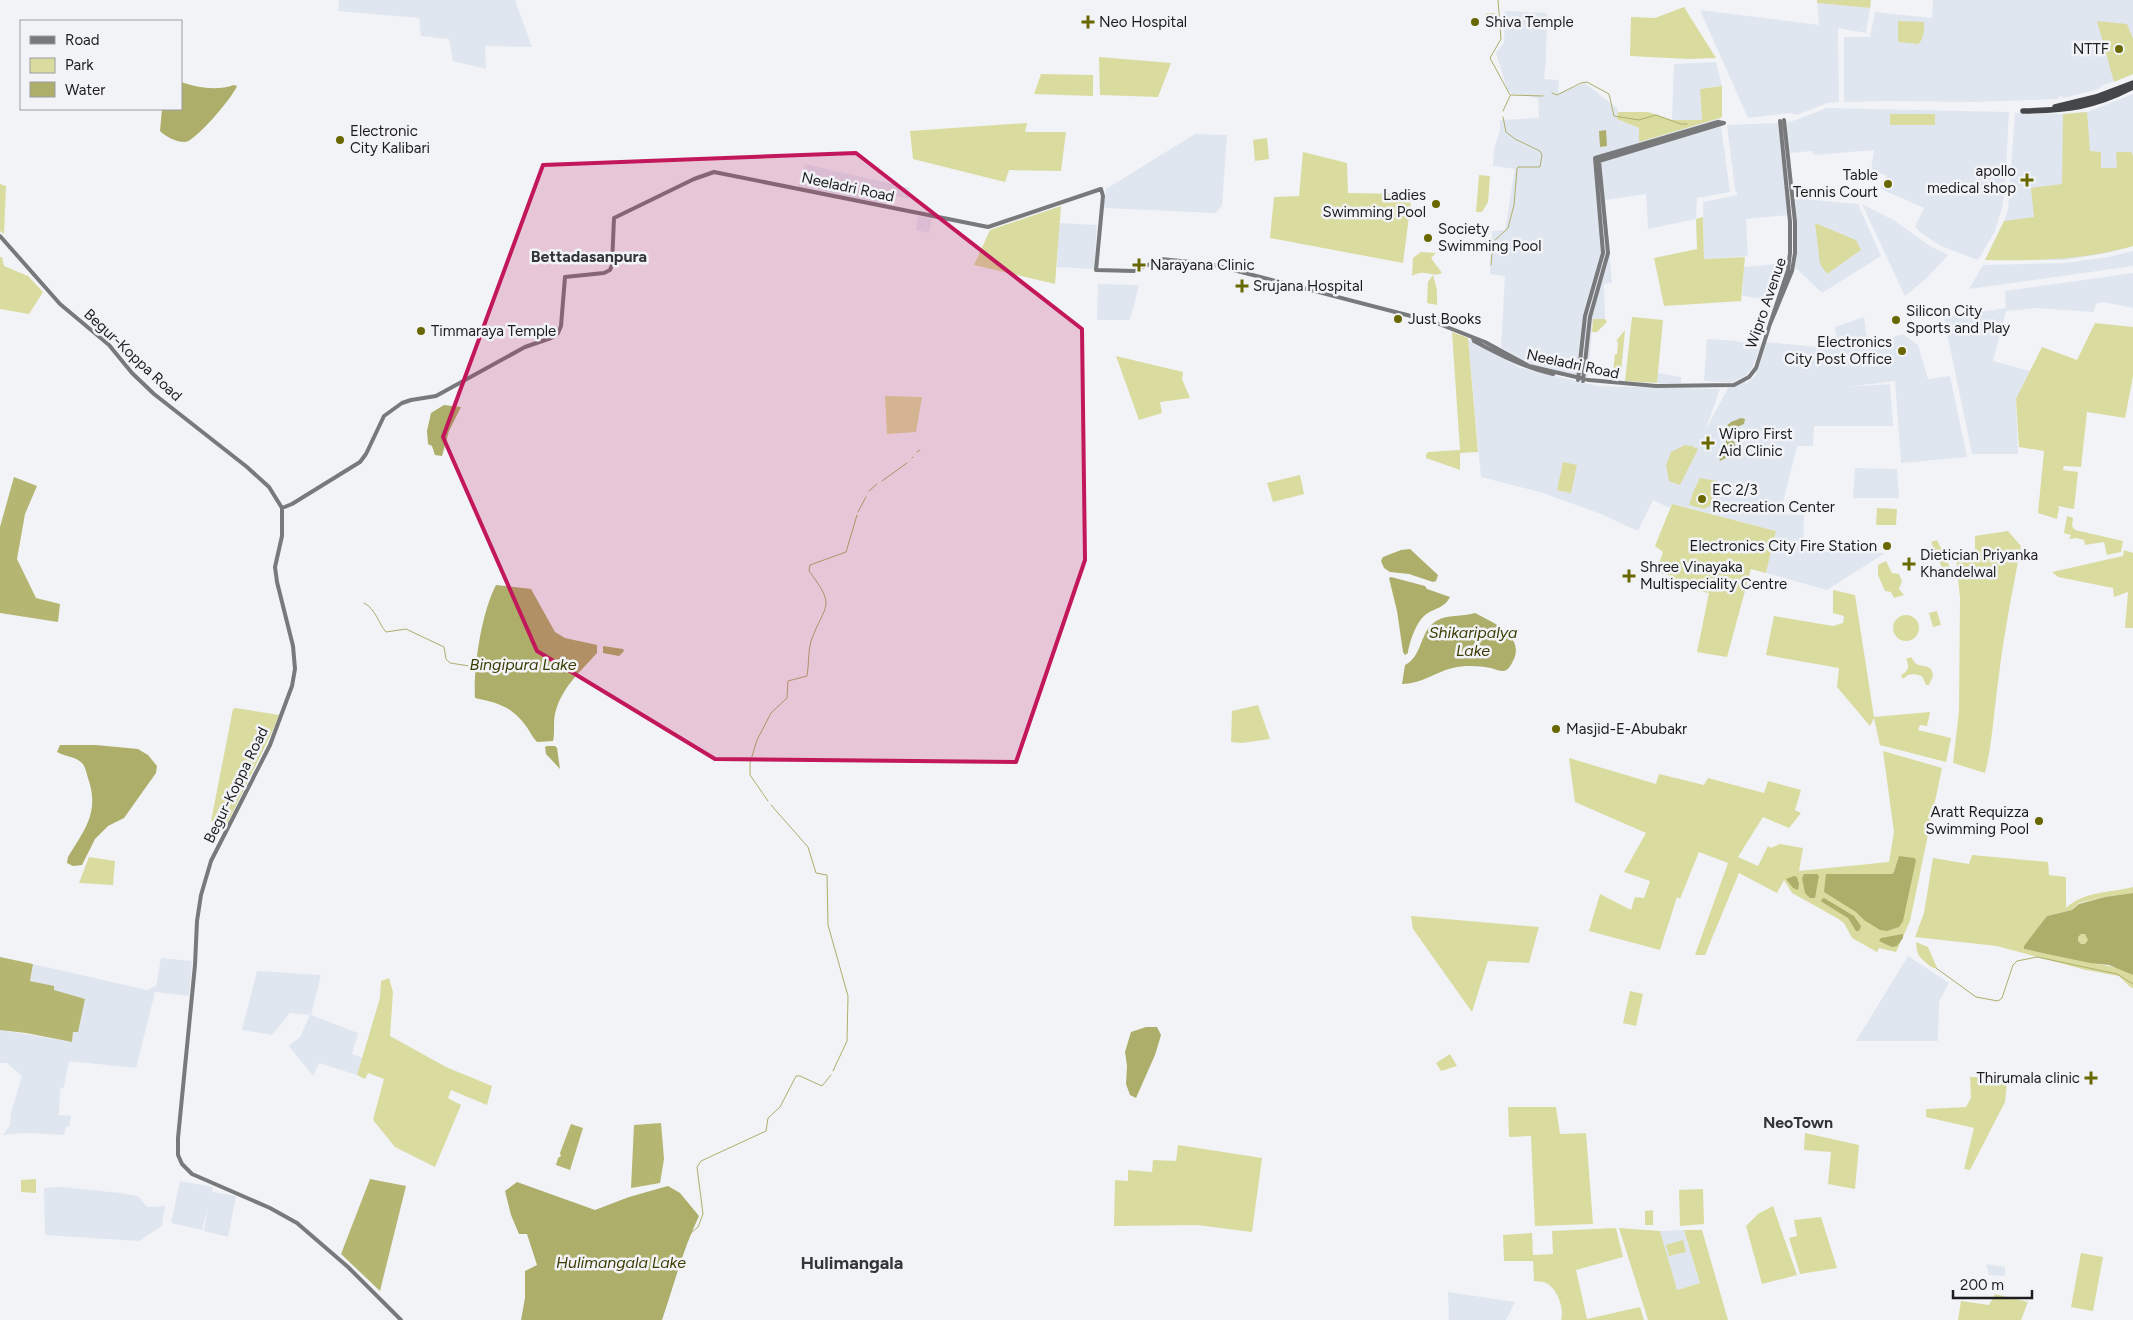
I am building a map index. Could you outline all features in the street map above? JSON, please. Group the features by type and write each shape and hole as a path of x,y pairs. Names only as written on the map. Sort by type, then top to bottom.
{"highway":[{"path":"2023,109 2070,104 2132,85"}],"main road":[{"name":"Wipro Avenue","path":"1729,386 1749,377 1756,368 1775,306 1788,270 1790,222 1782,120 1795,222 1795,253 1792,271 1770,324"},
{"path":"1718,122 1724,123 1598,161 1608,253 1590,317 1580,379 1585,316 1603,253 1595,158 1718,122"},
{"name":"Neeladri Road","path":"282,508 292,504 360,462 371,445 384,416 402,403 436,396 525,347 551,338 558,333 561,326 565,277 604,273 610,270 612,264 614,218 694,179 714,172 988,227 1102,189 1096,270 1134,271 1155,261 1170,259 1210,264 1374,308 1414,316 1459,330 1474,341 1495,350 1531,370 1622,387 1727,389 1734,385"},
{"name":"Begur-Koppa Road","path":"0,236 60,303 109,345 132,373 154,394 247,466 268,487 282,508 283,531 276,567 277,582 293,646 295,669 292,686 270,745 211,861 201,896 197,921 195,965 179,1123 178,1155 182,1164 192,1174 270,1208 308,1231 401,1320"},
{"name":"Neeladri Road","path":"1580,379 1622,384 1729,386"}],"highlighted area":[{"path":"856,153 1082,329 1085,560 1016,762 715,759 537,651 443,437 543,165"}],"shaded area":[{"path":"339,0 515,0 532,47 485,46 486,69 453,61 449,39 421,36 419,18 338,11"},
{"path":"1933,0 2133,0 2133,74 2101,86 2099,89 2064,98 2060,96 2058,99 1974,102 1844,102 1844,37 1870,37 1875,12 1932,18"},
{"path":"1817,3 1870,8 1866,33 1838,28 1839,102 1827,103 1797,115 1790,113 1748,118 1700,10 1819,25"},
{"path":"1505,11 1547,13 1544,79 1559,80 1558,93 1585,83 1618,109 1617,119 1639,128 1639,142 1720,118 1730,192 1697,198 1696,219 1648,229 1646,194 1605,200 1612,283 1604,284 1605,319 1593,319 1588,378 1528,363 1501,347 1505,276 1490,274 1492,231 1505,230 1515,169 1493,166 1494,149 1500,130 1500,120 1539,118 1538,99 1527,95 1512,94 1507,89 1496,53 1504,43"},
{"path":"1716,62 1722,86 1700,89 1702,120 1672,120 1674,64"},
{"path":"2133,94 2133,246 2107,253 2066,260 1985,260 2003,224 2008,209 2015,113 2063,114 2087,112"},
{"path":"1827,108 2009,112 2005,188 2002,208 1995,231 1978,260 1941,246 1915,227 1924,208 1881,189 1887,176 1871,170 1874,150 1813,155 1812,151 1790,153 1787,123"},
{"path":"1778,123 1788,215 1746,219 1748,256 1704,259 1703,202 1738,195 1735,189 1727,125"},
{"path":"1195,134 1227,135 1222,205 1216,213 1104,208 1106,189"},
{"path":"805,164 910,188 908,199 889,194 886,206 798,188"},
{"path":"1795,196 1813,200 1858,204 1881,256 1822,293 1795,267 1797,225"},
{"path":"1862,204 1895,221 1930,246 1948,255 1927,278 1905,296"},
{"path":"918,216 932,219 929,233 916,230"},
{"path":"1059,223 1097,225 1094,269 1057,267"},
{"path":"2133,251 2133,266 1969,289 1983,265 2064,263 2108,257"},
{"path":"1785,263 1774,300 1742,296 1744,267"},
{"path":"2133,273 2133,308 2103,302 2096,304 2093,312 2037,308 2006,311 1993,361 2030,371 2016,400 2018,454 1972,454 1944,318 2006,308 2005,291"},
{"path":"1098,284 1139,285 1130,320 1097,320"},
{"path":"1864,317 1867,337 1837,340 1835,327"},
{"path":"1903,334 1918,345 1928,379 1950,376 1967,457 1901,463 1895,381 1847,387 1890,384 1893,426 1814,426 1813,446 1797,446 1780,514 1804,515 1803,551 1885,553 1827,590 1766,573 1776,531 1672,504 1669,508 1653,500 1638,531 1601,514 1543,493 1481,477 1468,340 1518,367 1598,386 1720,389 1705,431 1729,386 1744,379 1746,384 1755,376 1766,342 1818,347 1884,340"},
{"path":"1707,339 1761,345 1752,368 1745,376 1732,383 1704,381"},
{"path":"1658,373 1681,377 1681,383 1657,383"},
{"path":"1855,468 1897,469 1899,498 1853,498"},
{"path":"14,477 37,486 25,514 17,559 36,598 60,604 58,622 0,613 0,527"},
{"path":"1908,956 1949,983 1939,1002 1938,1041 1856,1041"},
{"path":"0,957 33,964 30,981 54,986 54,990 85,999 78,1032 73,1032 72,1042 0,1030"},
{"path":"161,958 192,961 189,996 155,992 136,1068 69,1061 64,1087 60,1089 59,1115 71,1116 69,1127 66,1127 64,1135 26,1133 3,1135 10,1125 11,1113 22,1076 7,1063 0,1063 0,1030 72,1042 73,1032 54,987 30,981 33,964 147,990 156,986"},
{"path":"257,971 321,975 311,1015 358,1033 352,1054 363,1058 357,1075 319,1063 313,1076 289,1046 300,1037 310,1015 290,1013 272,1035 242,1030"},
{"path":"661,1123 664,1159 660,1183 631,1188 634,1125"},
{"path":"571,1124 583,1128 570,1170 556,1165 558,1158 561,1156 560,1153"},
{"path":"370,1179 406,1186 380,1291 341,1254"},
{"path":"180,1181 213,1187 212,1192 236,1196 228,1237 204,1231 208,1206 202,1230 171,1223"},
{"path":"62,1187 138,1196 147,1207 165,1206 162,1226 139,1241 45,1235 44,1188"},
{"path":"1684,1230 1700,1283 1676,1290 1660,1231"},
{"path":"1986,1264 2005,1267 2005,1276 1989,1275"},
{"path":"1448,1292 1515,1302 1506,1320 1449,1320"}],"green space":[{"path":"1817,0 1871,0 1870,8 1817,3"},
{"path":"1684,7 1716,58 1690,59 1630,56 1631,17 1655,18"},
{"path":"1486,13 1495,13 1494,26 1485,26"},
{"path":"1898,21 1924,22 1923,36 1918,44 1898,42"},
{"name":"NTTF","path":"2097,21 2127,24 2133,39 2133,74 2114,82"},
{"path":"1099,57 1171,63 1158,97 1100,95"},
{"path":"1041,74 1093,75 1093,96 1034,94"},
{"path":"1722,86 1722,117 1720,118 1639,142 1639,128 1617,119 1618,112 1648,112 1672,120 1702,120 1700,89"},
{"path":"2087,112 2090,151 2101,152 2101,168 2117,168 2116,152 2131,152 2133,156 2133,246 2114,251 2060,259 1985,260 2004,221 2034,217 2031,188 2062,184 2063,114"},
{"path":"1890,114 1935,114 1935,125 1890,125"},
{"path":"1027,123 1025,132 1066,132 1061,171 1009,170 1005,182 913,159 910,131"},
{"path":"1267,138 1269,159 1255,161 1253,140"},
{"path":"1303,152 1347,163 1348,193 1412,194 1403,263 1270,238 1274,197 1299,196"},
{"path":"1479,175 1490,176 1488,202 1482,212 1476,212"},
{"path":"0,184 6,186 4,234 0,231"},
{"path":"1061,206 1055,284 974,265 990,230"},
{"path":"1703,217 1704,259 1745,257 1741,301 1664,306 1654,258 1697,249 1696,219"},
{"path":"1815,223 1856,240 1861,250 1827,274 1820,264"},
{"path":"1421,252 1436,253 1431,258 1442,273 1421,273 1412,276 1413,258"},
{"path":"0,257 2,257 4,266 28,276 43,292 29,314 0,309"},
{"path":"1433,275 1437,290 1437,305 1427,303 1428,282"},
{"path":"1632,317 1663,320 1657,383 1625,381"},
{"path":"1593,319 1605,319 1607,322 1597,332 1592,332"},
{"path":"2095,323 2133,327 2133,376 2125,418 2087,412 2081,467 2064,466 2063,470 2078,472 2074,509 2057,506 2059,508 2057,519 2038,513 2044,451 2019,447 2016,399 2042,347 2077,360"},
{"path":"1625,330 1621,373 1613,372 1615,354 1617,354 1618,342 1616,341"},
{"path":"1452,332 1468,338 1478,452 1460,453 1460,470 1426,458 1428,452 1460,450"},
{"path":"1116,356 1183,372 1182,379 1190,398 1160,402 1162,413 1139,420"},
{"path":"885,396 922,397 916,432 887,434"},
{"path":"1685,445 1698,449 1680,485 1669,481 1666,465 1671,452"},
{"path":"1563,462 1577,465 1571,493 1557,490"},
{"path":"1300,475 1304,494 1273,502 1267,483"},
{"name":"EC 2/3 Recreation Center","path":"1700,478 1717,481 1710,506 1704,509 1689,505"},
{"path":"1672,504 1776,531 1766,573 1751,569 1727,657 1697,652 1709,593 1669,585 1672,576 1656,572 1663,552 1655,546"},
{"path":"1877,508 1897,509 1896,525 1876,525"},
{"path":"2067,516 2073,518 2072,526 2075,530 2123,541 2121,552 2107,555 2104,542 2085,545 2084,540 2069,539 2071,535 2064,533"},
{"path":"2008,531 2021,546 2003,643 1992,736 1985,773 1953,763 1959,711 1960,598 1956,557 1975,556 1975,536"},
{"path":"1937,540 1950,567 1943,570 1931,542"},
{"path":"2124,550 2133,553 2133,628 2125,628 2128,592 2114,597 2113,588 2058,577 2052,572 2123,556"},
{"path":"1886,561 1892,573 1899,574 1902,581 1899,589 1904,595 1894,598 1891,592 1885,591 1878,575 1878,565"},
{"path":"1833,590 1855,595 1874,717 1930,712 1927,726 1920,725 1918,730 1951,738 1946,762 1880,745 1874,718 1870,726 1837,687 1839,668 1766,655 1774,616 1833,626 1843,623 1844,616 1833,613"},
{"path":"1937,611 1941,625 1933,627 1929,613"},
{"path":"1906,615 1915,619 1919,628 1915,637 1906,641 1897,637 1893,628 1897,619"},
{"path":"1911,657 1916,664 1930,668 1933,676 1929,685 1926,685 1922,676 1914,674 1908,675 1903,679 1901,675 1908,668 1906,659"},
{"path":"1258,705 1270,739 1242,743 1231,742 1232,711"},
{"path":"233,709 279,715 227,824 211,821"},
{"path":"1883,751 1942,768 1910,921 1896,952 1879,948 1877,952 1852,938 1844,923 1792,893 1784,880 1777,893 1739,873 1705,955 1695,955 1728,863 1699,852 1680,899 1677,897 1660,950 1589,931 1600,894 1631,910 1635,897 1644,898 1650,881 1624,872 1646,833 1575,802 1569,758 1656,784 1659,774 1704,785 1708,778 1764,793 1768,781 1801,790 1795,810 1801,813 1789,828 1763,817 1738,857 1758,866 1768,846 1771,848 1780,844 1803,848 1799,871 1889,862 1894,832"},
{"path":"1972,855 2048,862 2049,875 2066,877 2066,908 2073,902 2089,895 2133,887 2133,893 2079,903 2072,910 2047,916 2024,949 2123,969 2133,975 2133,988 2119,976 2086,970 1997,946 1915,937 1924,913 1933,858 1969,864"},
{"path":"89,857 115,861 113,885 79,883"},
{"path":"1411,916 1539,927 1529,963 1488,961 1472,1012 1413,929"},
{"path":"2081,934 2085,934 2088,939 2087,943 2081,944 2078,941 2078,937"},
{"path":"1916,942 1928,947 1937,968 1933,968 1920,957"},
{"path":"389,978 393,992 390,1036 446,1067 492,1086 487,1105 451,1090 448,1098 461,1105 435,1167 395,1147 373,1120 384,1079 368,1073 365,1079 357,1075 380,998 381,981"},
{"path":"1630,991 1643,994 1636,1026 1623,1023"},
{"path":"1450,1054 1457,1066 1441,1071 1436,1063"},
{"path":"1970,1077 1997,1077 1998,1082 2007,1082 2005,1102 1970,1170 1964,1169 1974,1128 1926,1117 1926,1109 1966,1107 1971,1098"},
{"path":"1508,1107 1556,1107 1560,1134 1586,1133 1593,1224 1535,1226 1531,1136 1509,1137"},
{"path":"1805,1133 1859,1145 1855,1189 1828,1184 1831,1152 1804,1150"},
{"path":"1178,1145 1262,1158 1252,1232 1197,1225 1114,1226 1115,1180 1128,1181 1128,1170 1152,1172 1153,1160 1176,1161"},
{"path":"36,1179 36,1193 21,1192 21,1180"},
{"path":"1703,1189 1704,1224 1680,1226 1679,1190"},
{"path":"1773,1206 1797,1275 1762,1284 1746,1226 1758,1214"},
{"path":"1653,1210 1653,1225 1645,1225 1645,1211"},
{"path":"1821,1217 1837,1268 1800,1274 1789,1238 1797,1236 1794,1220"},
{"path":"1616,1228 1623,1257 1576,1270 1587,1319 1640,1307 1644,1320 1561,1320 1561,1305 1554,1289 1545,1282 1534,1281 1533,1261 1504,1261 1503,1235 1532,1233 1533,1255 1553,1254 1552,1231"},
{"path":"1619,1228 1660,1231 1677,1290 1700,1283 1684,1230 1702,1230 1728,1320 1648,1320"},
{"path":"1683,1240 1686,1252 1669,1256 1666,1245"},
{"path":"2081,1253 2103,1257 2093,1311 2071,1307"},
{"path":"1995,1294 2028,1302 2021,1320 1958,1320 1961,1301 1989,1305"}],"water":[{"path":"182,82 208,88 237,86 213,118 190,140 185,142 171,139 160,131 162,110 182,110"},
{"path":"1606,130 1607,146 1600,147 1599,131"},
{"path":"444,405 461,407 449,431 442,456 435,455 432,446 428,444 427,431 431,413"},
{"path":"1741,418 1745,419 1744,424 1734,428 1730,434 1733,436 1735,445 1739,448 1738,452 1720,461 1718,454 1726,442 1725,427"},
{"name":"Shikaripalya Lake","path":"1410,549 1438,575 1436,581 1433,582 1409,574 1390,572 1384,568 1381,561 1383,557 1401,550"},
{"name":"Shikaripalya Lake","path":"1389,578 1425,586 1427,589 1450,597 1445,604 1427,613 1421,619 1413,633 1408,653 1405,655"},
{"name":"Bingipura Lake","path":"496,585 531,589 555,632 565,638 597,645 597,653 566,688 562,696 555,714 553,741 537,742 515,714 503,706 475,698 477,656 487,609"},
{"name":"Shikaripalya Lake","path":"1475,613 1498,626 1511,637 1515,644 1516,652 1508,669 1503,671 1482,667 1458,667 1416,682 1402,684 1405,665 1415,656 1427,631 1436,621 1445,617"},
{"name":"Bingipura Lake","path":"603,646 623,649 624,651 619,656 603,653"},
{"path":"60,745 96,745 138,749 148,755 157,766 156,773 124,818 108,826 95,839 82,865 73,866 67,863 68,857 88,821 91,812 92,793 83,765 76,759 57,752"},
{"path":"555,746 557,748 560,769 546,754 545,747"},
{"path":"1899,856 1916,860 1903,921 1899,927 1887,931 1880,930 1824,892 1826,874 1892,874"},
{"path":"1804,874 1817,874 1819,876 1815,898 1810,898 1805,893 1802,878"},
{"path":"1794,876 1797,877 1799,884 1798,890 1793,888 1786,879"},
{"path":"2133,893 2133,975 2109,965 2090,963 2024,949 2024,946 2047,916 2072,910 2079,904 2105,897","holes":["2081,934 2085,934 2088,940 2085,944 2081,944 2078,941 2078,937"]},
{"path":"1824,898 1854,916 1861,926 1859,931 1856,931 1848,918 1822,902 1821,900"},
{"path":"1903,934 1903,938 1897,946 1892,947 1879,941 1881,938"},
{"path":"1146,1027 1157,1027 1161,1035 1155,1055 1136,1098 1130,1095 1126,1084 1127,1066 1125,1052 1131,1032"},
{"name":"Hulimangala Lake","path":"517,1182 595,1210 629,1197 668,1186 680,1193 699,1216 683,1254 662,1320 521,1320 525,1298 525,1271 537,1265 527,1234 519,1234 511,1215 505,1191"}],"waterway":[{"path":"1498,0 1501,39 1490,58 1510,95 1543,96"},
{"path":"1552,93 1557,95 1587,82 1609,94 1614,116 1639,120 1656,115 1681,124 1687,124"},
{"path":"1503,111 1510,96"},
{"path":"1491,265 1493,242 1508,228 1514,205 1517,169 1518,167 1540,167 1542,155 1540,151 1515,139 1506,132 1503,117"},
{"path":"882,481 907,463"},
{"path":"869,491 877,484"},
{"path":"858,512 866,497"},
{"path":"768,801 750,775 750,763 757,740 771,713 787,698 788,681 807,676 811,641 826,606 823,592 809,571 810,565 846,552 857,515"},
{"path":"364,603 374,612 386,632 406,629 444,647 446,659 450,663 476,667"},
{"path":"771,805 808,847 816,873 827,875 828,925 848,996 847,1041 833,1071"},
{"path":"1936,968 1976,997 1998,1001 2002,998 2013,965 2017,961 2037,957 2117,974 2133,984"},
{"path":"691,1233 698,1227 703,1214 697,1167 701,1161 766,1131 768,1118 780,1107 796,1076 822,1086 831,1075"}],"place":[{"name":"Neo Hospital","path":"1088,22"},
{"name":"Shiva Temple","path":"1475,22"},
{"name":"NTTF","path":"2119,49"},
{"name":"Electronic City Kalibari","path":"340,140"},
{"name":"apollo medical shop","path":"2027,180"},
{"name":"Table Tennis Court","path":"1888,184"},
{"name":"Ladies Swimming Pool","path":"1436,204"},
{"name":"Society Swimming Pool","path":"1428,238"},
{"name":"Narayana Clinic","path":"1139,265"},
{"name":"Srujana Hospital","path":"1242,286"},
{"name":"Just Books","path":"1398,319"},
{"name":"Silicon City Sports and Play","path":"1896,320"},
{"name":"Timmaraya Temple","path":"421,331"},
{"name":"Electronics City Post Office","path":"1902,351"},
{"name":"Wipro First Aid Clinic","path":"1708,443"},
{"name":"EC 2/3 Recreation Center","path":"1702,499"},
{"name":"Electronics City Fire Station","path":"1887,546"},
{"name":"Dietician Priyanka Khandelwal","path":"1909,564"},
{"name":"Shree Vinayaka Multispeciality Centre","path":"1629,576"},
{"name":"Masjid-E-Abubakr","path":"1556,729"},
{"name":"Aratt Requizza Swimming Pool","path":"2039,821"},
{"name":"Thirumala clinic","path":"2091,1078"}],"district":[{"name":"Bettadasanpura","path":"589,256"},
{"name":"NeoTown","path":"1798,1122"},
{"name":"Hulimangala","path":"852,1263"}]}
